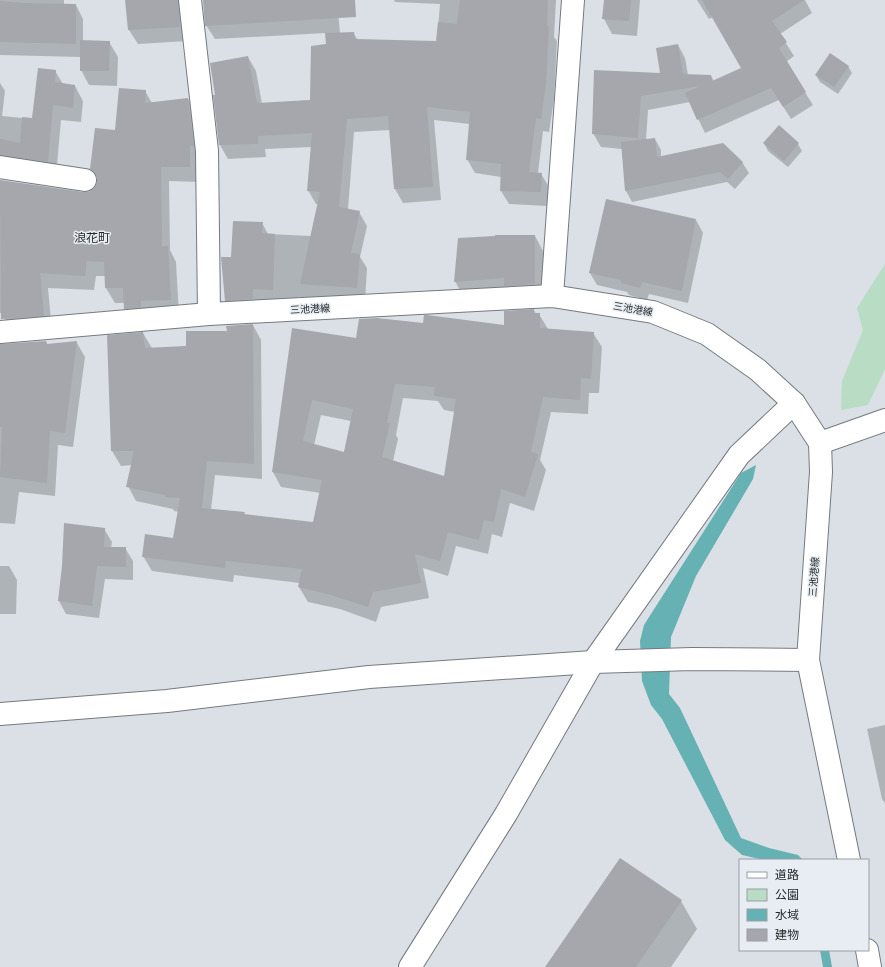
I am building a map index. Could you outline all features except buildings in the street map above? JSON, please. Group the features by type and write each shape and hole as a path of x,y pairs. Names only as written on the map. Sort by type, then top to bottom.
{"street":[{"path":"190,0 207,151 210,314"},
{"path":"552,296 573,0"},
{"path":"0,167 85,180"},
{"name":"三池港線","path":"0,332 210,314 552,296 653,312 707,334 758,370 794,403 820,443 821,472 808,660 848,859"},
{"path":"410,967 506,814 593,662 739,455 794,403"},
{"path":"820,443 885,420"},
{"path":"0,714 167,701 369,677 593,662 692,659 808,660"},
{"path":"867,951 870,967"}],"green space":[{"path":"885,264 885,369 868,405 841,410 842,381 863,330 857,308"}],"water":[{"path":"756,465 753,479 696,576 671,637 669,694 680,708 741,838 769,848 798,855 802,859 760,859 742,855 725,840 662,719 651,705 642,681 640,641 644,625 741,473"},
{"path":"820,951 829,951 832,967 823,967"}],"district":[{"name":"浪花町","path":"92,237"}]}
